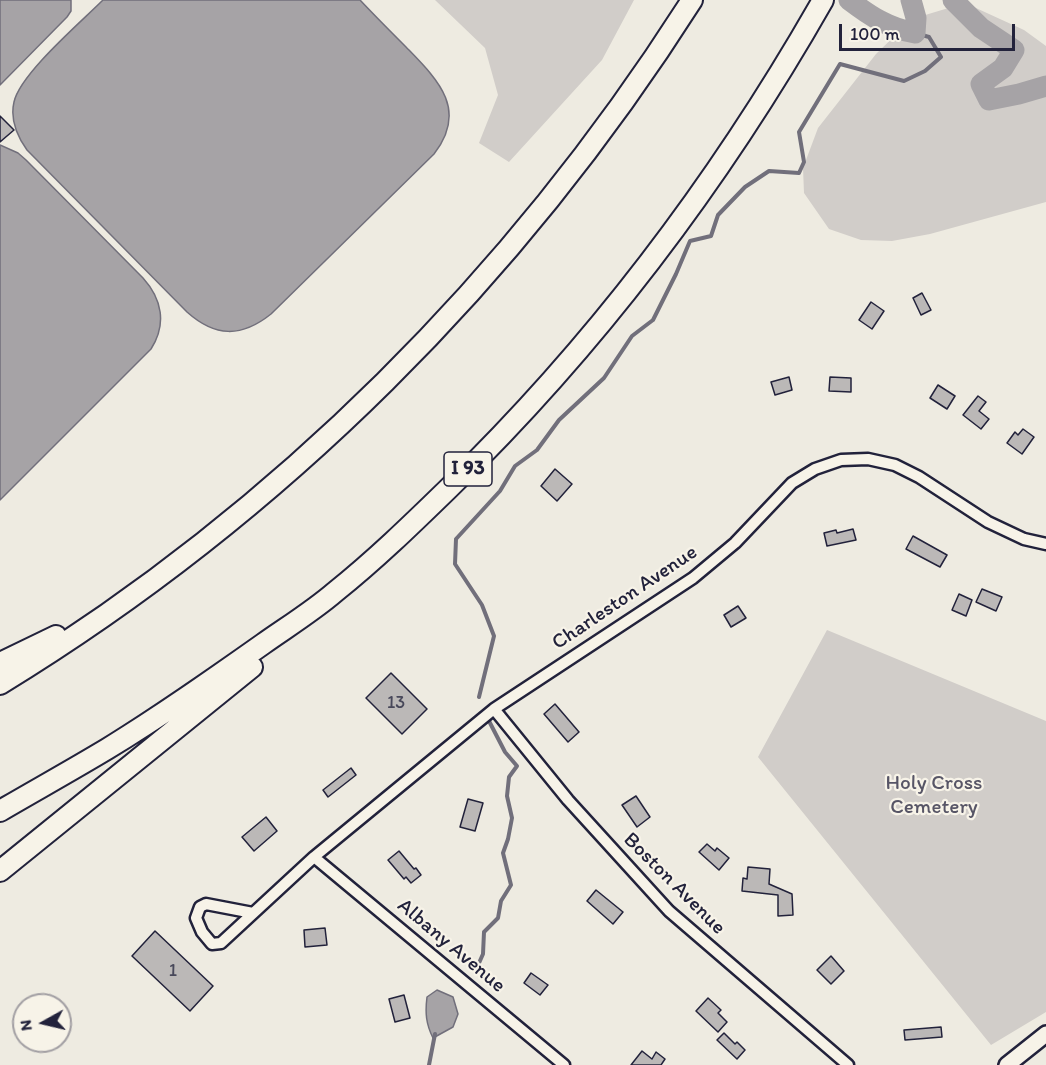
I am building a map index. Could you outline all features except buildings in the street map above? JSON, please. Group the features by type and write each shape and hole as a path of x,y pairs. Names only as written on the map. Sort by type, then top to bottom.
{"highway":[{"path":"0,684 116,608 197,548 272,487 412,356 469,295 559,188 630,94 692,0"},
{"name":"I 93","path":"0,811 108,749 156,718 333,594 386,550 493,445 541,395 595,333 670,236 740,135 821,4"},
{"path":"0,871 285,639 333,594"},
{"path":"0,663 116,608"}],"street":[{"name":"Charleston Avenue","path":"253,913 206,904 200,908 196,918 202,932 212,944 221,943 314,857 494,709 693,578 735,543 792,483 815,468 841,460 868,459 895,465 919,477 988,522 1024,539 1046,544"},
{"name":"Boston Avenue","path":"494,709 568,800 669,911 848,1065"},
{"name":"Albany Avenue","path":"314,857 564,1065"},
{"path":"1007,1065 1046,1034"}],"green space":[{"path":"435,0 634,0 602,60 509,162 479,143 498,95 485,48"},
{"path":"965,3 1024,30 1046,46 1046,202 930,234 892,241 861,240 829,229 804,193 803,168 818,128 876,54 912,19"},
{"name":"Holy Cross Cemetery","path":"827,630 1046,721 1046,1012 991,1045 758,757"}],"shaded area":[{"path":"0,0 71,0 71,11 0,85"},
{"path":"103,0 360,0 418,59 438,83 449,109 449,123 444,138 434,154 271,314 260,322 239,331 218,330 208,326 187,312 27,150 15,127 14,102 27,77 52,49"},
{"path":"0,145 18,153 26,160 143,278 155,294 161,321 151,349 0,500"},
{"path":"437,990 453,997 458,1014 453,1027 433,1038 427,1023 426,1003 427,997"}],"waterway":[{"path":"849,0 880,21 915,33 916,18 911,0"},
{"path":"953,0 981,28 1014,50 1003,68 981,84 989,100 1046,86"},
{"path":"479,697 494,636 482,605 455,564 456,539 500,491 515,466 537,450 559,420 604,378 632,336 653,320 690,241 711,236 718,215 745,187 769,171 799,173 804,162 799,132 840,64 904,81 925,71 941,57 929,37 915,33"},
{"path":"475,972 483,954 484,932 498,918 501,901 511,885 503,853 512,818 507,796 509,777 517,766 505,752 489,721"},
{"path":"429,1065 435,1034"}]}
